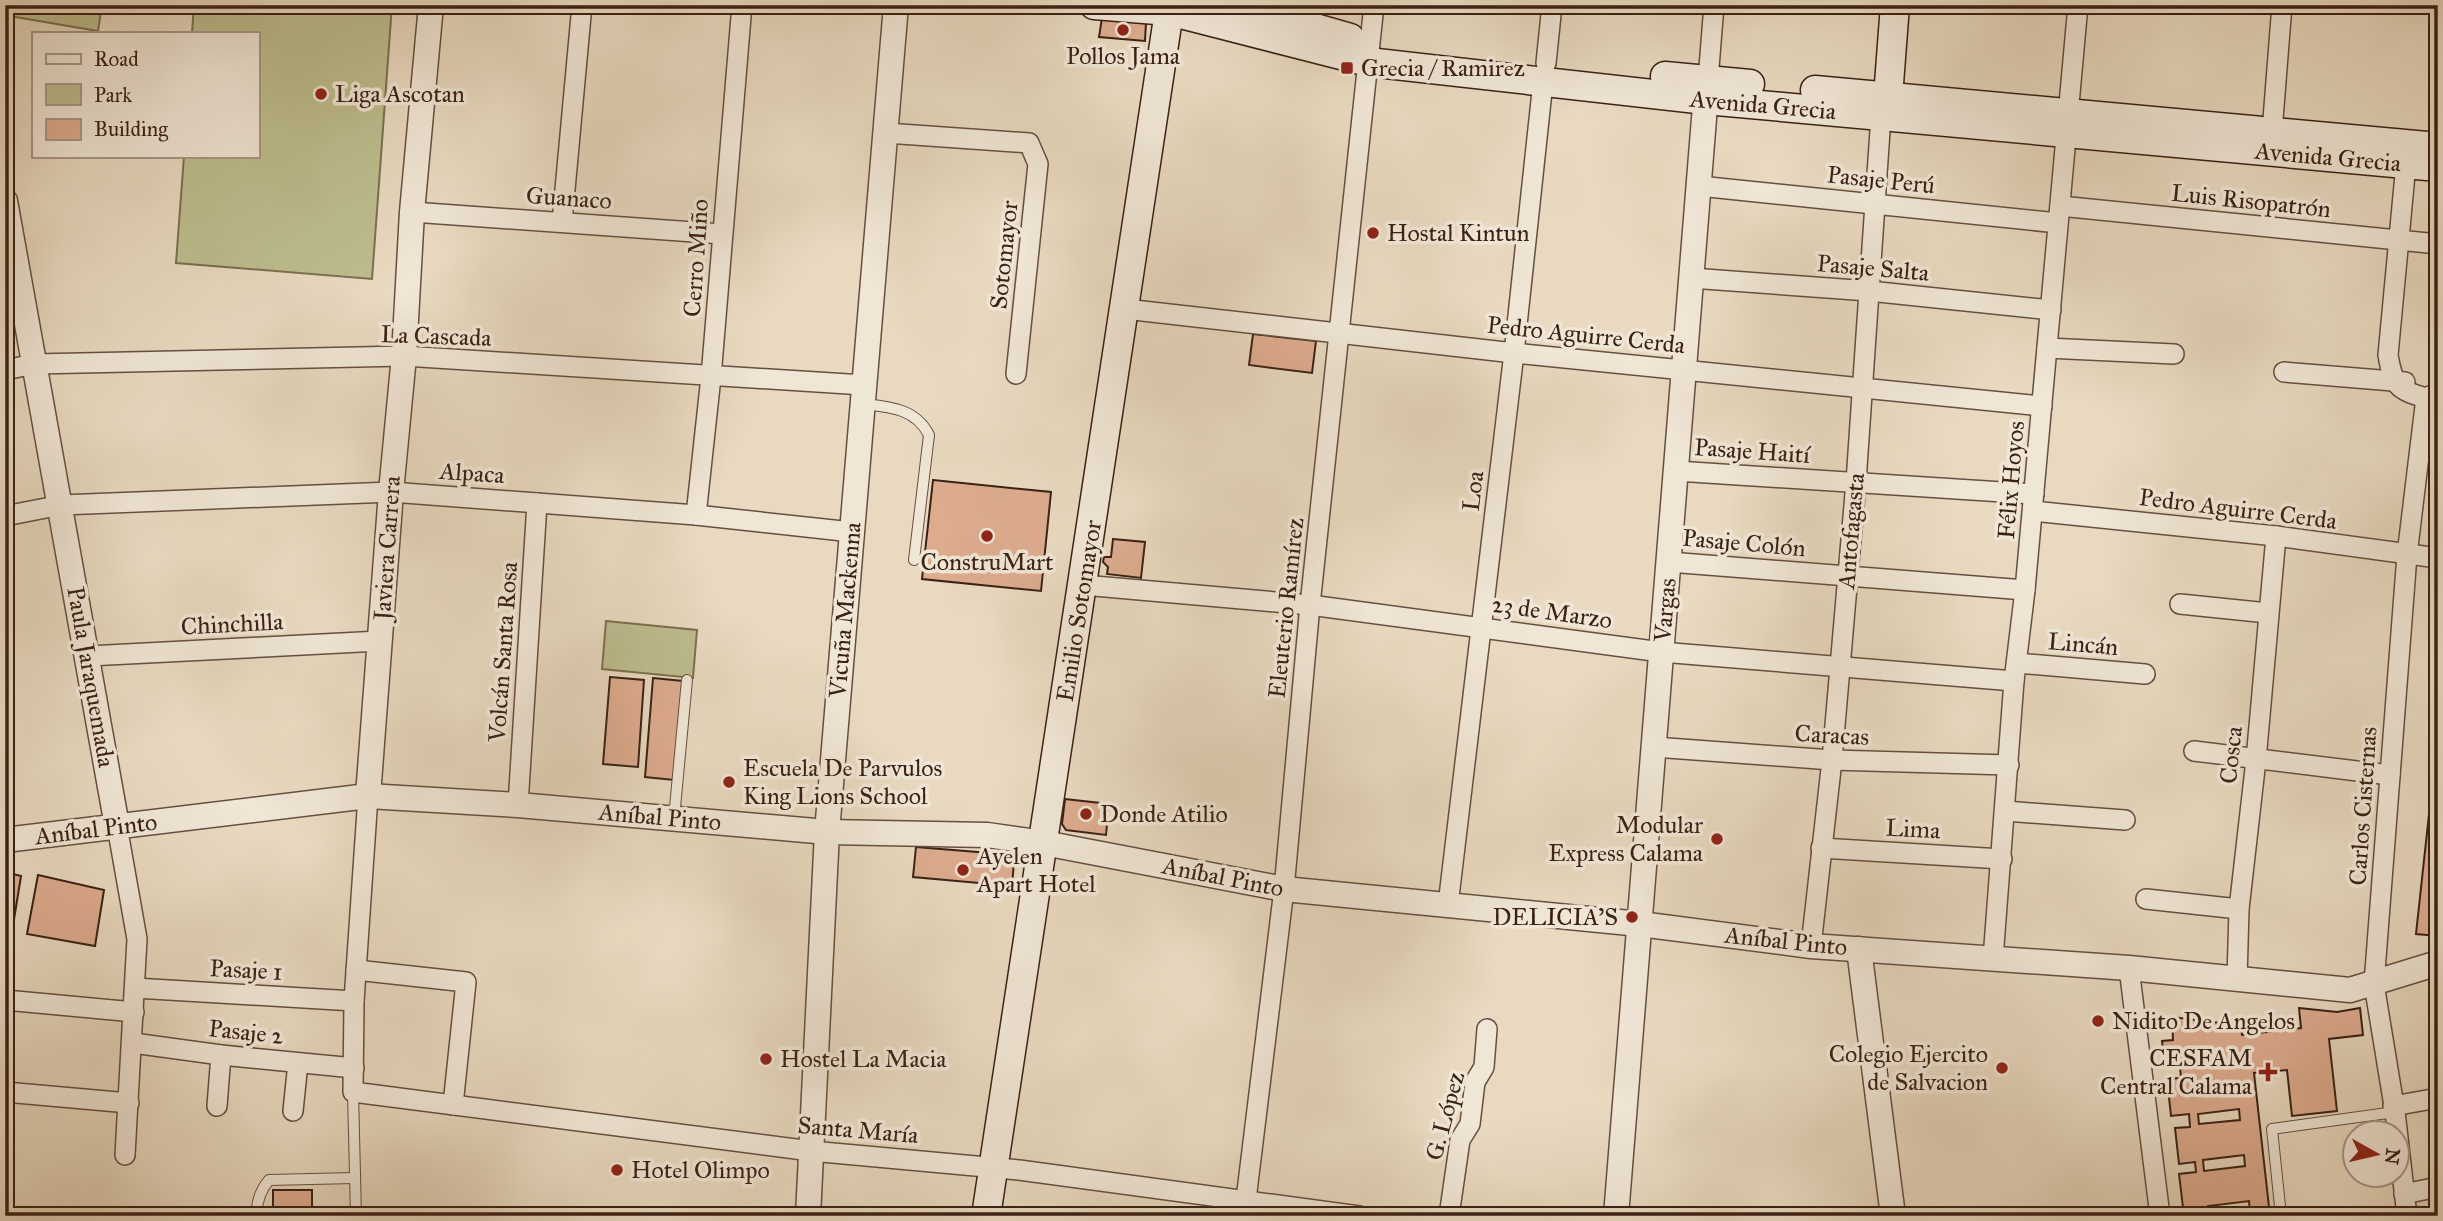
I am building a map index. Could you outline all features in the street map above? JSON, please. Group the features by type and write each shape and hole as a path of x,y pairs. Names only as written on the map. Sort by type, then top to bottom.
{"main road":[{"name":"Avenida Grecia","path":"1094,5 1170,8 1368,53 1707,90 2067,123 2438,167"},
{"name":"Avenida Grecia","path":"1235,5 1368,53"},
{"name":"Antofagasta","path":"1884,106 1895,5"},
{"name":"Emilio Sotomayor","path":"986,1216 1170,8"},
{"name":"Avenida Grecia","path":"2067,123 2272,132 2438,147"}],"street":[{"name":"Javiera Carrera","path":"353,1092 354,1001 368,796 404,356 412,212 431,5"},
{"path":"562,222 582,5"},
{"name":"Cerro Miño","path":"696,515 711,377 742,5"},
{"name":"Vicuña Mackenna","path":"808,1216 827,832 896,5"},
{"name":"Eleuterio Ramírez","path":"1245,1208 1284,890 1310,606 1374,5"},
{"name":"Loa","path":"1448,905 1514,353 1552,5"},
{"name":"Vargas","path":"1616,1216 1714,5"},
{"name":"Félix Hoyos","path":"1993,959 2016,672 2034,502 2078,5"},
{"path":"2272,132 2282,5"},
{"name":"Antofagasta","path":"1811,946 1832,760 1856,482 1874,204 1884,106"},
{"name":"Sotomayor","path":"886,133 1029,143 1038,164 1016,374"},
{"path":"2284,372 2393,380 2388,355 2406,164"},
{"name":"Pasaje Perú","path":"1699,186 1874,204 2059,215"},
{"name":"Paula Jaraquemada","path":"5,201 137,939 125,1156"},
{"name":"Guanaco","path":"412,212 722,234"},
{"name":"Luis Risopatrón","path":"2059,215 2438,244"},
{"name":"Pasaje Salta","path":"1692,278 1869,291 2051,310"},
{"name":"Pedro Aguirre Cerda","path":"1125,309 1514,353 2042,406"},
{"path":"2047,348 2174,354"},
{"name":"La Cascada","path":"5,370 34,365 404,356 711,377 864,394"},
{"name":"Carlos Cisternas","path":"2393,380 2405,392 2434,392 2407,555 2374,984 2394,1109 2407,1216"},
{"name":"Pasaje Haití","path":"1676,471 1856,482 2034,502"},
{"name":"Alpaca","path":"5,516 61,505 391,492 696,515 852,532"},
{"name":"Pedro Aguirre Cerda","path":"2034,502 2438,558"},
{"name":"Volcán Santa Rosa","path":"518,804 537,503"},
{"name":"Cosca","path":"2237,979 2239,909 2256,760 2276,536"},
{"name":"Pasaje Colón","path":"1669,562 2025,590"},
{"name":"23 de Marzo","path":"1083,585 1310,606 1661,652 1838,667 2016,672"},
{"path":"2180,604 2268,613"},
{"name":"Chinchilla","path":"88,656 380,641"},
{"name":"Lincán","path":"2016,672 2145,674"},
{"name":"Caracas","path":"1654,747 1832,760 2009,765"},
{"path":"2194,751 2245,755 2256,760 2390,775"},
{"name":"Aníbal Pinto","path":"5,840 368,796 518,804 827,832 987,835 1044,842 1284,890 1640,925 1811,946 2129,968 2350,990 2438,963"},
{"path":"2006,811 2125,820"},
{"name":"Lima","path":"1821,848 2002,859"},
{"path":"2146,899 2239,909"},
{"path":"1859,949 1893,1216"},
{"path":"2129,968 2160,1216"},
{"path":"356,970 466,982 453,1105"},
{"name":"Pasaje 1","path":"135,988 354,1001"},
{"path":"5,1000 134,1012"},
{"name":"G. López","path":"1449,1216 1460,1140 1470,1124 1475,1082 1484,1067 1487,1029"},
{"name":"Pasaje 2","path":"133,1043 354,1068"},
{"path":"217,1106 221,1055"},
{"path":"293,1111 298,1063"},
{"path":"5,1092 129,1103"},
{"name":"Santa María","path":"353,1092 811,1152 993,1167 1245,1208 1359,1216"},
{"path":"2394,1109 2438,1098"},
{"path":"2404,1194 2438,1187"}],"lane":[{"path":"864,394 919,420 929,435 914,560"},
{"path":"674,819 687,680"},
{"path":"353,1092 356,1216"},
{"path":"2281,1216 2272,1129 2394,1109"},
{"path":"257,1216 256,1207 261,1190 269,1180 355,1178"}],"green space":[{"path":"11,5 102,5 98,31 9,16"},
{"name":"Liga Ascotan","path":"194,5 392,5 372,279 176,263 184,158 259,158 259,32 192,32"},
{"path":"606,621 697,630 693,678 602,669"}],"building":[{"name":"Pollos Jama","path":"1103,11 1146,22 1145,41 1099,37"},
{"path":"1253,334 1316,341 1312,373 1249,365"},
{"name":"ConstruMart","path":"933,480 1051,492 1041,591 922,579"},
{"path":"1113,539 1145,542 1141,578 1107,574 1108,567 1103,562 1104,557 1111,557"},
{"path":"610,677 644,680 638,767 603,764"},
{"path":"653,678 683,681 674,780 645,777"},
{"path":"2438,731 2438,936 2416,934"},
{"name":"Donde Atilio","path":"1065,799 1109,804 1106,835 1066,830 1062,824"},
{"name":"Ayelen Apart Hotel","path":"916,847 1002,854 1002,861 1014,862 1012,886 913,877"},
{"path":"5,872 21,876 12,932 5,931"},
{"path":"38,875 104,890 95,946 27,934"},
{"path":"2299,1008 2337,1012 2360,1008 2363,1035 2329,1039 2337,1111 2292,1116 2287,1070 2254,1073 2270,1216 2216,1216 2250,1212 2249,1201 2208,1206 2209,1216 2184,1216 2179,1174 2196,1172 2195,1162 2179,1164 2175,1128 2190,1127 2189,1114 2171,1116 2167,1079 2181,1078 2179,1056 2164,1058 2162,1041 2173,1040 2172,1017 2220,1023 2240,1022 2242,1035 2301,1028","holes":["2239,1109 2240,1120 2199,1124 2198,1114","2244,1155 2245,1166 2204,1171 2203,1160"]},
{"path":"273,1190 312,1190 312,1216 273,1216"}],"place":[{"name":"Pollos Jama","path":"1123,30"},
{"name":"Grecia / Ramirez","path":"1347,68"},
{"name":"Liga Ascotan","path":"321,94"},
{"name":"Hostal Kintun","path":"1373,233"},
{"name":"ConstruMart","path":"987,536"},
{"name":"Escuela De Parvulos King Lions School","path":"729,782"},
{"name":"Donde Atilio","path":"1086,814"},
{"name":"Modular Express Calama","path":"1717,839"},
{"name":"Ayelen Apart Hotel","path":"963,870"},
{"name":"DELICIA'S","path":"1632,917"},
{"name":"Nidito De Angelos","path":"2098,1021"},
{"name":"Hostel La Macia","path":"766,1059"},
{"name":"Colegio Ejercito de Salvacion","path":"2002,1068"},
{"name":"CESFAM Central Calama","path":"2268,1072"},
{"name":"Hotel Olimpo","path":"617,1170"}]}
